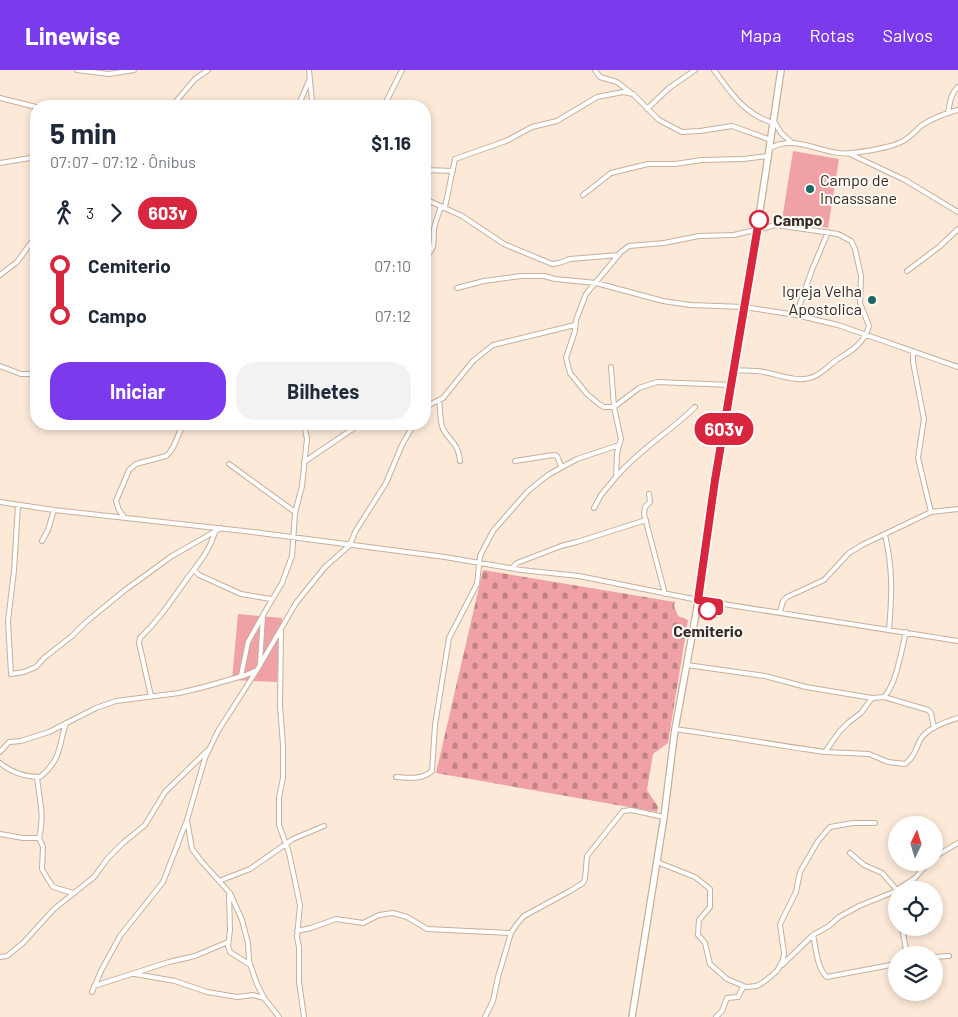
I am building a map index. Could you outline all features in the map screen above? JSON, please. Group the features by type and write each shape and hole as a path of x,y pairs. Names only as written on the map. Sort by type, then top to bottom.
{"street":[{"path":"77,70 109,74 134,70"},
{"path":"177,100 195,79 208,70"},
{"path":"309,70 313,100"},
{"path":"387,100 402,70"},
{"path":"594,70 600,77 617,82 633,94 659,120 682,132 700,132 732,126 771,140"},
{"path":"647,109 669,88 695,70"},
{"path":"714,70 748,111 757,117 773,121 781,133 791,142"},
{"path":"632,1017 664,817 675,729 698,600 715,480 757,230 781,70"},
{"path":"301,100 310,81"},
{"path":"948,114 951,98 958,87"},
{"path":"431,253 435,243 435,227 451,182 454,161 458,157 506,141 532,127 557,121 597,97 616,93 633,94"},
{"path":"0,98 30,106"},
{"path":"850,154 902,142 923,125 958,110"},
{"path":"769,149 778,144 791,142 850,154 905,180 958,212"},
{"path":"583,194 611,173 648,164 675,164 702,160 768,156"},
{"path":"0,163 30,158"},
{"path":"431,170 452,170"},
{"path":"431,202 462,216 504,244 552,264 570,259 618,254"},
{"path":"731,385 657,382 639,388 614,407 604,407 575,381 570,373 566,358 586,294 618,254 629,246 757,230 776,225 828,232 851,241 855,249 861,276 860,303 869,324 866,334 856,348 810,378 794,378 763,372 733,370"},
{"path":"907,271 939,247 958,229"},
{"path":"796,316 828,232"},
{"path":"0,275 17,262 30,244"},
{"path":"457,288 484,281 521,276 544,276 555,279 596,283 663,301 690,305 744,307 838,325 958,367"},
{"path":"431,404 446,395 473,361 493,345 575,325"},
{"path":"913,351 913,362 924,419 918,458 931,512"},
{"path":"0,366 21,374 30,374"},
{"path":"612,367 614,407 621,436 617,453 616,477"},
{"path":"439,400 441,424 459,450 460,461"},
{"path":"594,508 601,495 623,469 680,422 695,407"},
{"path":"124,517 116,501 129,470 136,464 166,456 170,453 180,430"},
{"path":"241,676 248,642 271,599 282,583 291,561 295,512 302,486 307,439 305,430"},
{"path":"304,462 351,430"},
{"path":"92,992 120,936 163,882 187,820 201,770 222,724 257,670 292,610 309,586 325,567 350,545 355,532 386,483 396,458 411,430"},
{"path":"396,777 419,778 426,776 432,771 436,725 449,638 477,584 480,556 492,531 538,482 561,466 619,445"},
{"path":"515,461 553,455 557,456 561,466"},
{"path":"229,464 295,512"},
{"path":"649,494 650,502 644,510 665,594"},
{"path":"0,502 54,510 221,528 579,576 698,600 958,641"},
{"path":"18,505 14,570 8,621 11,674 24,672 36,667 44,658 125,590 172,556 221,528"},
{"path":"780,612 786,597 824,580 854,549 931,512 958,508"},
{"path":"42,541 48,530 54,510"},
{"path":"115,516 119,510"},
{"path":"512,568 517,563 560,546 646,520"},
{"path":"150,696 139,643 140,638 162,615 199,565 216,532"},
{"path":"885,534 892,570 892,605 889,630"},
{"path":"194,570 199,575 235,592 271,599"},
{"path":"260,664 263,615"},
{"path":"281,629 279,666 280,706 284,745 279,817 281,832 300,905 297,931 299,982 304,1017"},
{"path":"884,697 889,692 895,676 906,632"},
{"path":"687,665 765,676 806,687 872,698 884,697 928,710 931,713 934,728"},
{"path":"0,752 9,742 21,741 49,732 96,708 116,701 204,687 257,670"},
{"path":"825,752 839,732 861,713 872,698"},
{"path":"675,729 825,752 869,754 888,762 906,764 925,734 958,718"},
{"path":"0,763 16,773 40,777 58,758 61,749 61,738 66,723"},
{"path":"0,957 6,956 22,943 54,909 94,877 122,843 145,825 165,792 211,746"},
{"path":"37,777 42,805 42,829 39,838 42,847 42,870 53,887 73,893"},
{"path":"485,1017 493,1000 511,933 524,916 570,892 583,883 587,856 623,811 631,810 664,817"},
{"path":"187,820 192,849 230,893 242,920 248,943 250,964 264,998 279,1017"},
{"path":"781,966 784,949 780,930 782,920 796,892 800,872 818,841 830,827 853,823 876,823"},
{"path":"219,880 250,869 293,838 324,826"},
{"path":"0,834 23,838 39,838"},
{"path":"943,852 958,843"},
{"path":"850,853 864,865 882,874 888,881"},
{"path":"657,862 695,877 710,889 710,908 700,920 698,935 705,943 712,967 726,979 743,987 757,986 772,977 793,952 812,935 848,911 888,894"},
{"path":"911,881 921,871"},
{"path":"230,893 230,930 228,942 230,952 250,964"},
{"path":"297,931 336,919 363,922 379,915 393,913 407,917 427,929 511,933"},
{"path":"812,935 818,961 825,976 888,966"},
{"path":"94,986 169,962 195,956 228,942"},
{"path":"784,949 788,952 793,952"},
{"path":"943,956 949,956"},
{"path":"133,974 175,981 207,992 237,997 253,995 264,998"},
{"path":"716,1017 722,1011 726,998 738,997 743,987"}],"green space":[{"name":"Campo de Incasssane","path":"793,151 839,159 828,228 782,220"},
{"path":"483,570 675,602 674,606 678,616 688,620 668,743 653,754 647,790 658,807 657,812 436,773"},
{"path":"238,614 282,618 277,682 232,680"}],"bus line":[{"name":"603v","path":"708,610 719,611 719,603 698,600 715,480 759,220"}],"place":[{"name":"Campo de Incasssane","path":"810,189"},
{"name":"Campo","path":"759,220"},
{"name":"Igreja Velha Apostolica","path":"872,300"},
{"name":"Cemiterio","path":"708,610"}]}
